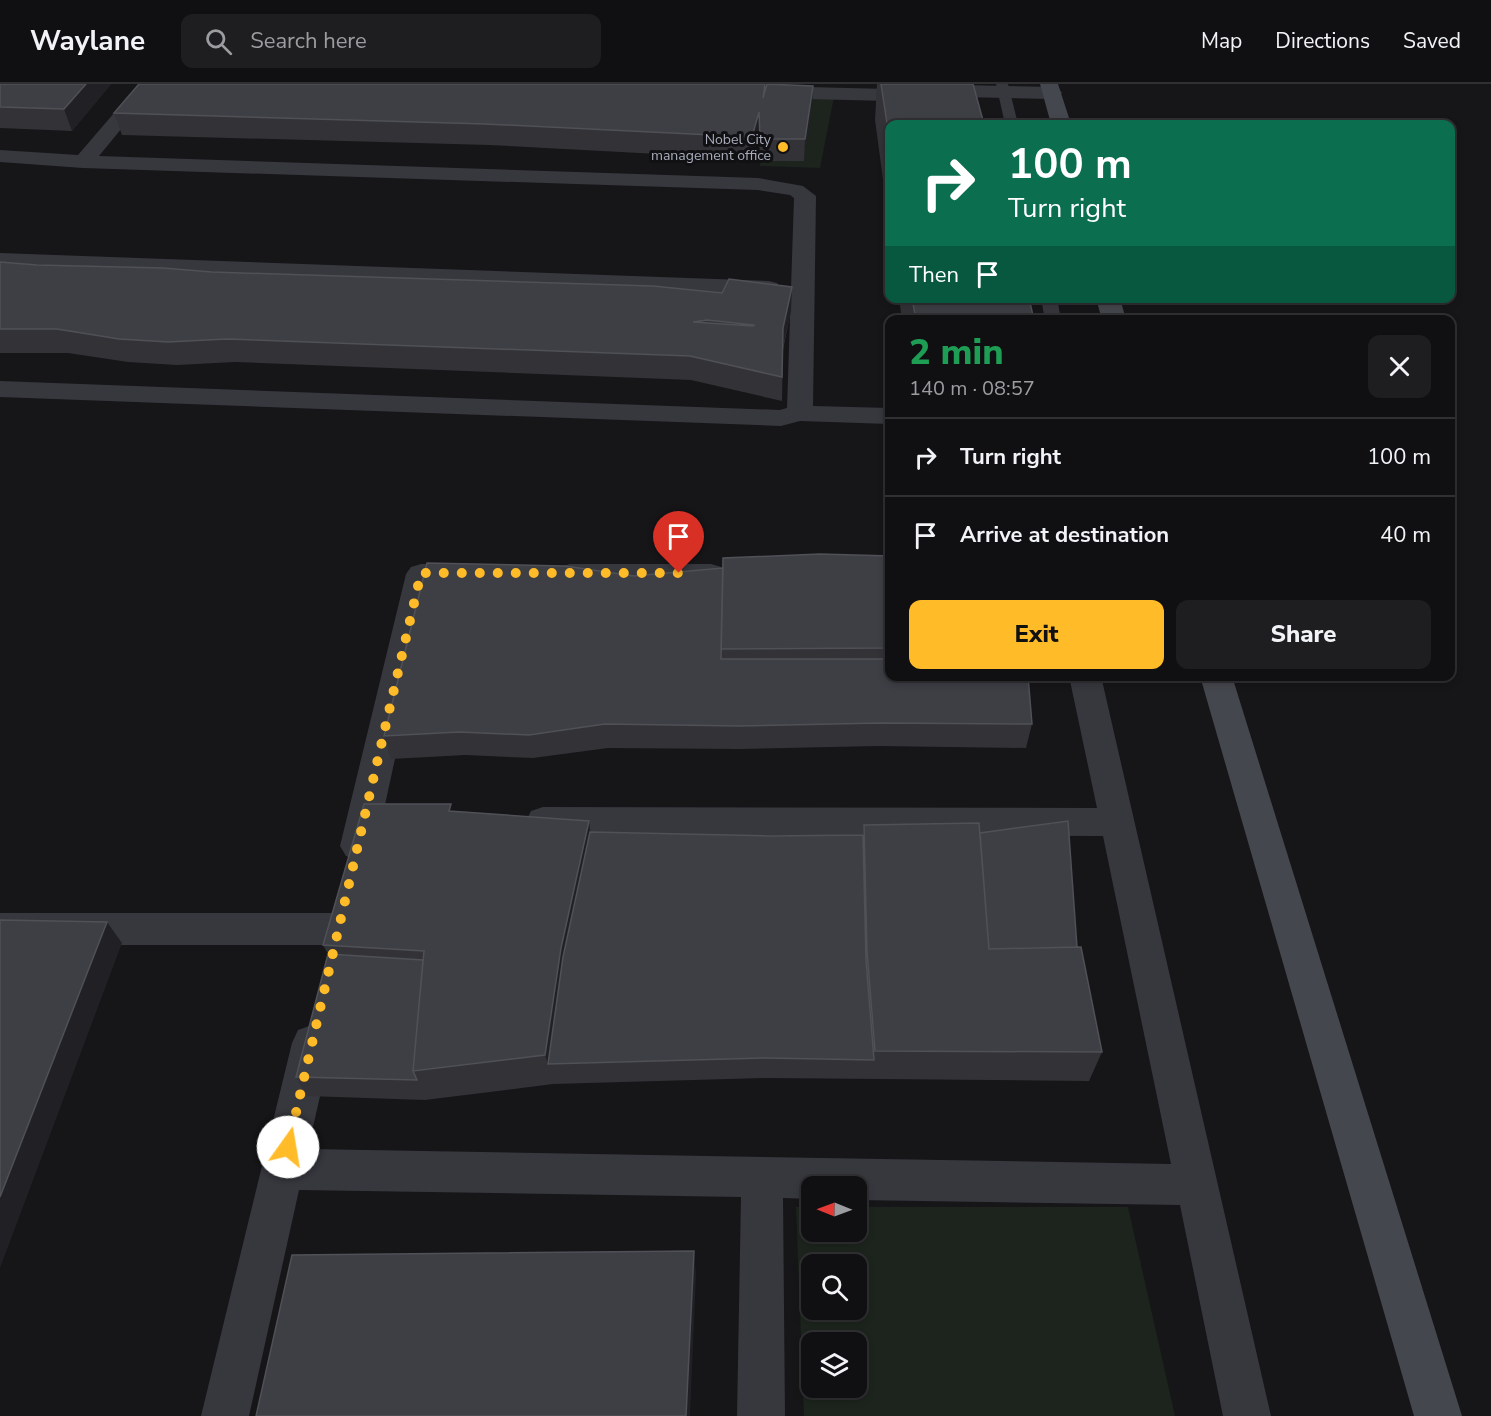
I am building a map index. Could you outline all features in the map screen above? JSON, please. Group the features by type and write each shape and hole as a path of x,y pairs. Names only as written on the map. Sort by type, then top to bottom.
{"street":[{"path":"83,162 149,84"},
{"path":"746,91 888,95 917,103 1005,94 1055,102"},
{"path":"0,156 83,162 746,184 796,190 805,196 799,413"},
{"path":"1,261 803,290"},
{"path":"0,389 724,418 781,418 799,413 885,416"},
{"path":"0,929 342,916 382,821 421,573 492,573"},
{"path":"538,573 737,573"},
{"path":"1086,681 1247,1416"},
{"path":"1218,681 1438,1416"},
{"path":"507,821 1117,822"},
{"path":"225,1416 320,1009"},
{"path":"283,1169 1197,1185"},
{"path":"761,1416 762,1177"}],"lane":[{"path":"1005,94 1011,120"}],"shaded area":[{"path":"834,97 820,168 760,166 760,161 804,161 812,107 766,101"},
{"path":"796,1207 801,1207 801,1242 867,1242 867,1207 1128,1207 1175,1416 804,1416 803,1398 867,1398 867,1332 801,1332 801,1338"}],"building":[{"path":"0,84 86,84 64,109 0,107"},
{"path":"139,84 765,84 763,98 767,84 813,86 805,139 760,139 759,112 752,137 485,124 114,113"},
{"path":"881,84 973,84 983,120 886,120"},
{"path":"0,262 212,272 653,286 722,293 729,279 792,287 783,328 782,377 690,356 227,339 168,342 119,339 57,329 0,329","holes":["707,320 753,326 693,322"]},
{"path":"913,303 1030,303 1033,315 915,315"},
{"path":"820,554 885,556 885,648 721,649 723,558"},
{"path":"427,563 565,566 634,576 723,568 721,659 885,659 885,681 1028,681 1032,724 881,723 740,726 605,724 529,735 459,732 384,736"},
{"path":"364,804 451,804 449,811 589,821 561,948 545,1055 413,1071 424,951 323,945"},
{"path":"1068,821 1077,947 989,949 980,833"},
{"path":"979,823 989,949 1081,947 1102,1052 875,1051 867,951 864,825"},
{"path":"590,832 770,836 863,835 866,960 874,1060 766,1058 548,1064 563,957"},
{"path":"0,920 107,922 0,1197"},
{"path":"328,954 423,960 413,1071 417,1080 296,1077"},
{"path":"694,1251 686,1416 256,1416 292,1255"}],"place":[{"name":"Nobel City management office","path":"783,147"}],"route":[{"path":"288,1147 421,573 679,573"}]}
